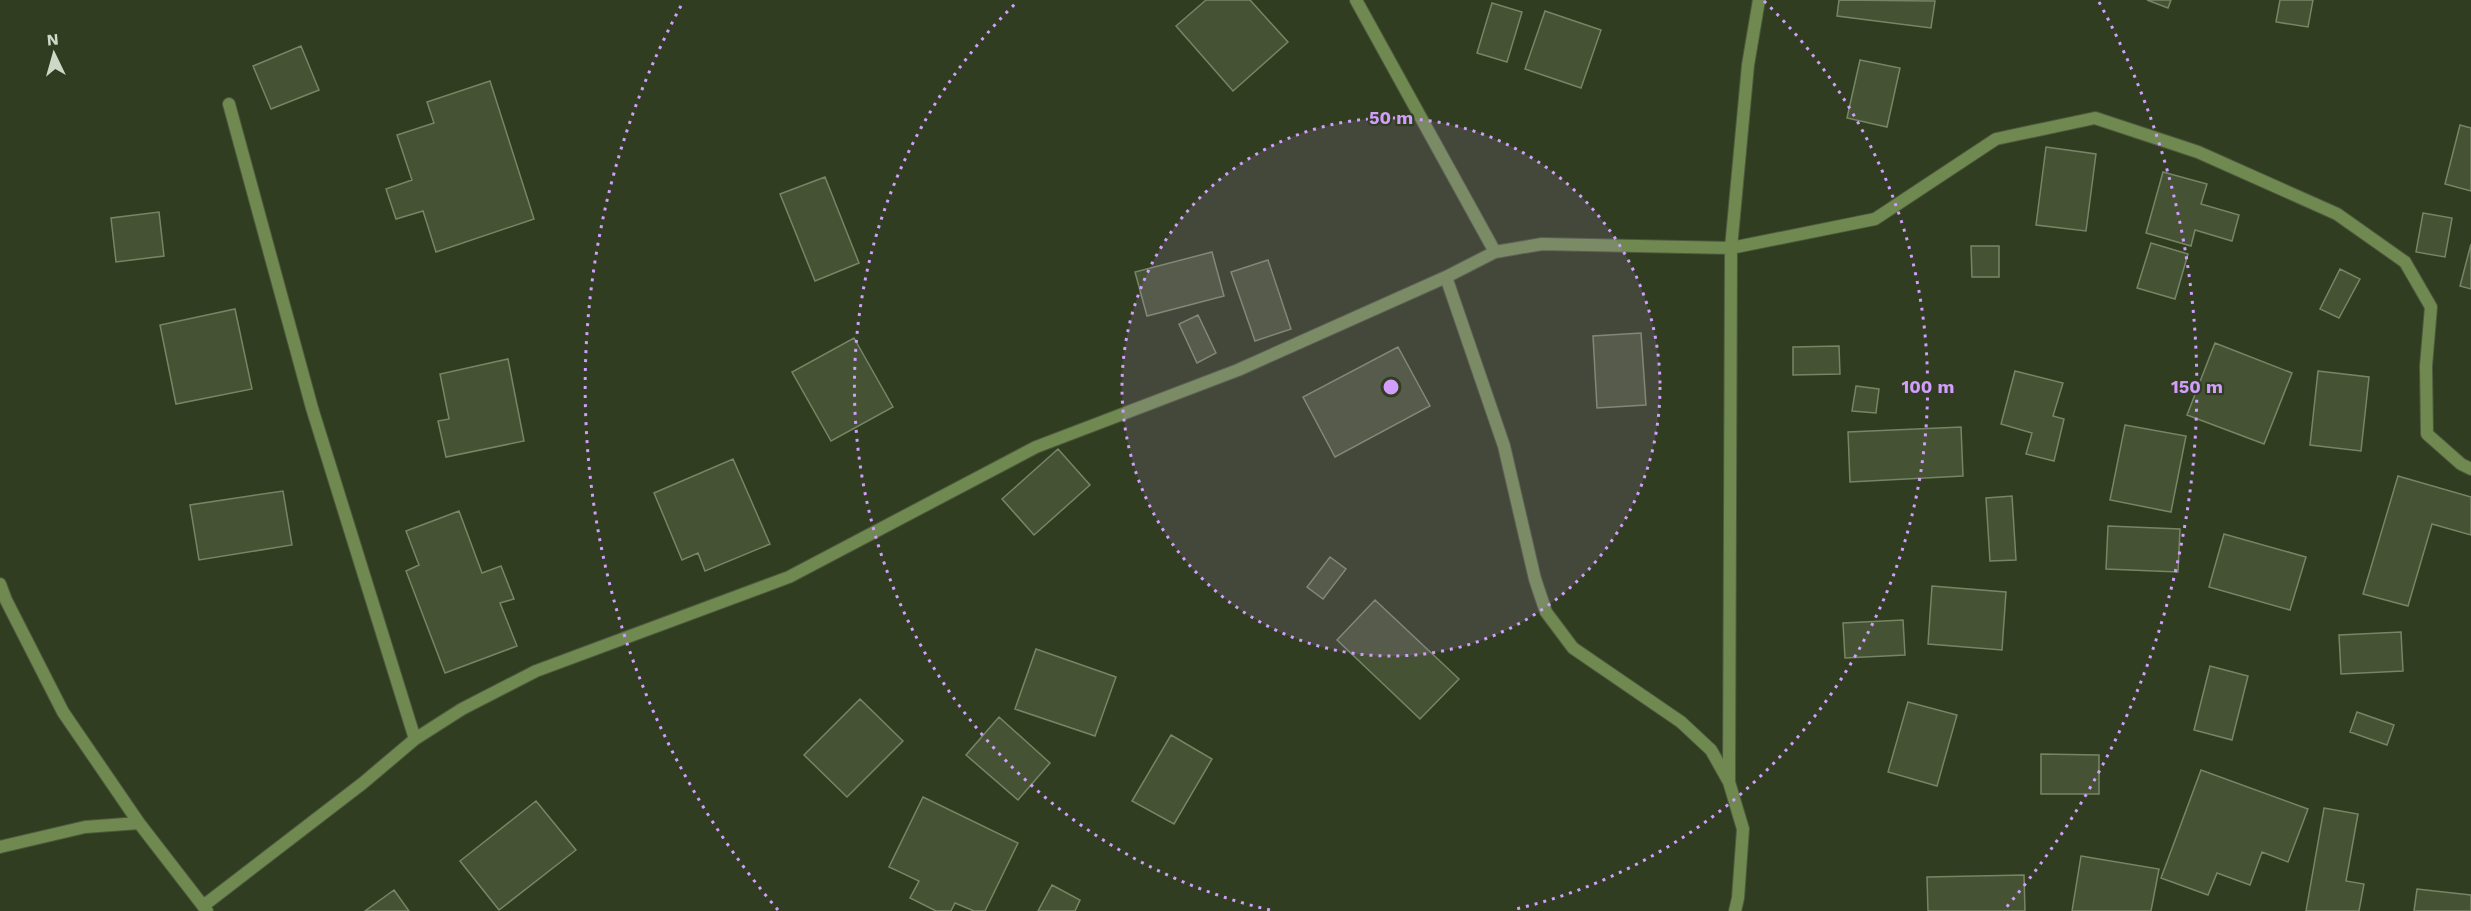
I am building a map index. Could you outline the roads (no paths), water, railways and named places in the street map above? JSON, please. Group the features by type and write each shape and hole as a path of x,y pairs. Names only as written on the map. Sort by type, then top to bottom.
{"street":[{"path":"1356,0 1495,252"},
{"path":"1729,782 1731,248 1748,65 1759,0"},
{"path":"229,104 312,408 416,739"},
{"path":"0,584 63,712 139,823 205,908 416,739 462,709 536,671 789,577 1036,447 1238,370 1446,277 1495,252 1542,244 1731,248 1875,219 1996,139 2096,118 2198,153 2337,214 2405,262 2431,307 2426,366 2427,434 2461,464 2471,469"},
{"path":"1446,277 1504,446 1534,579 1546,612 1573,648 1681,722 1711,750 1729,782 1743,829 1735,911"},
{"path":"0,847 85,826 139,823"}]}
